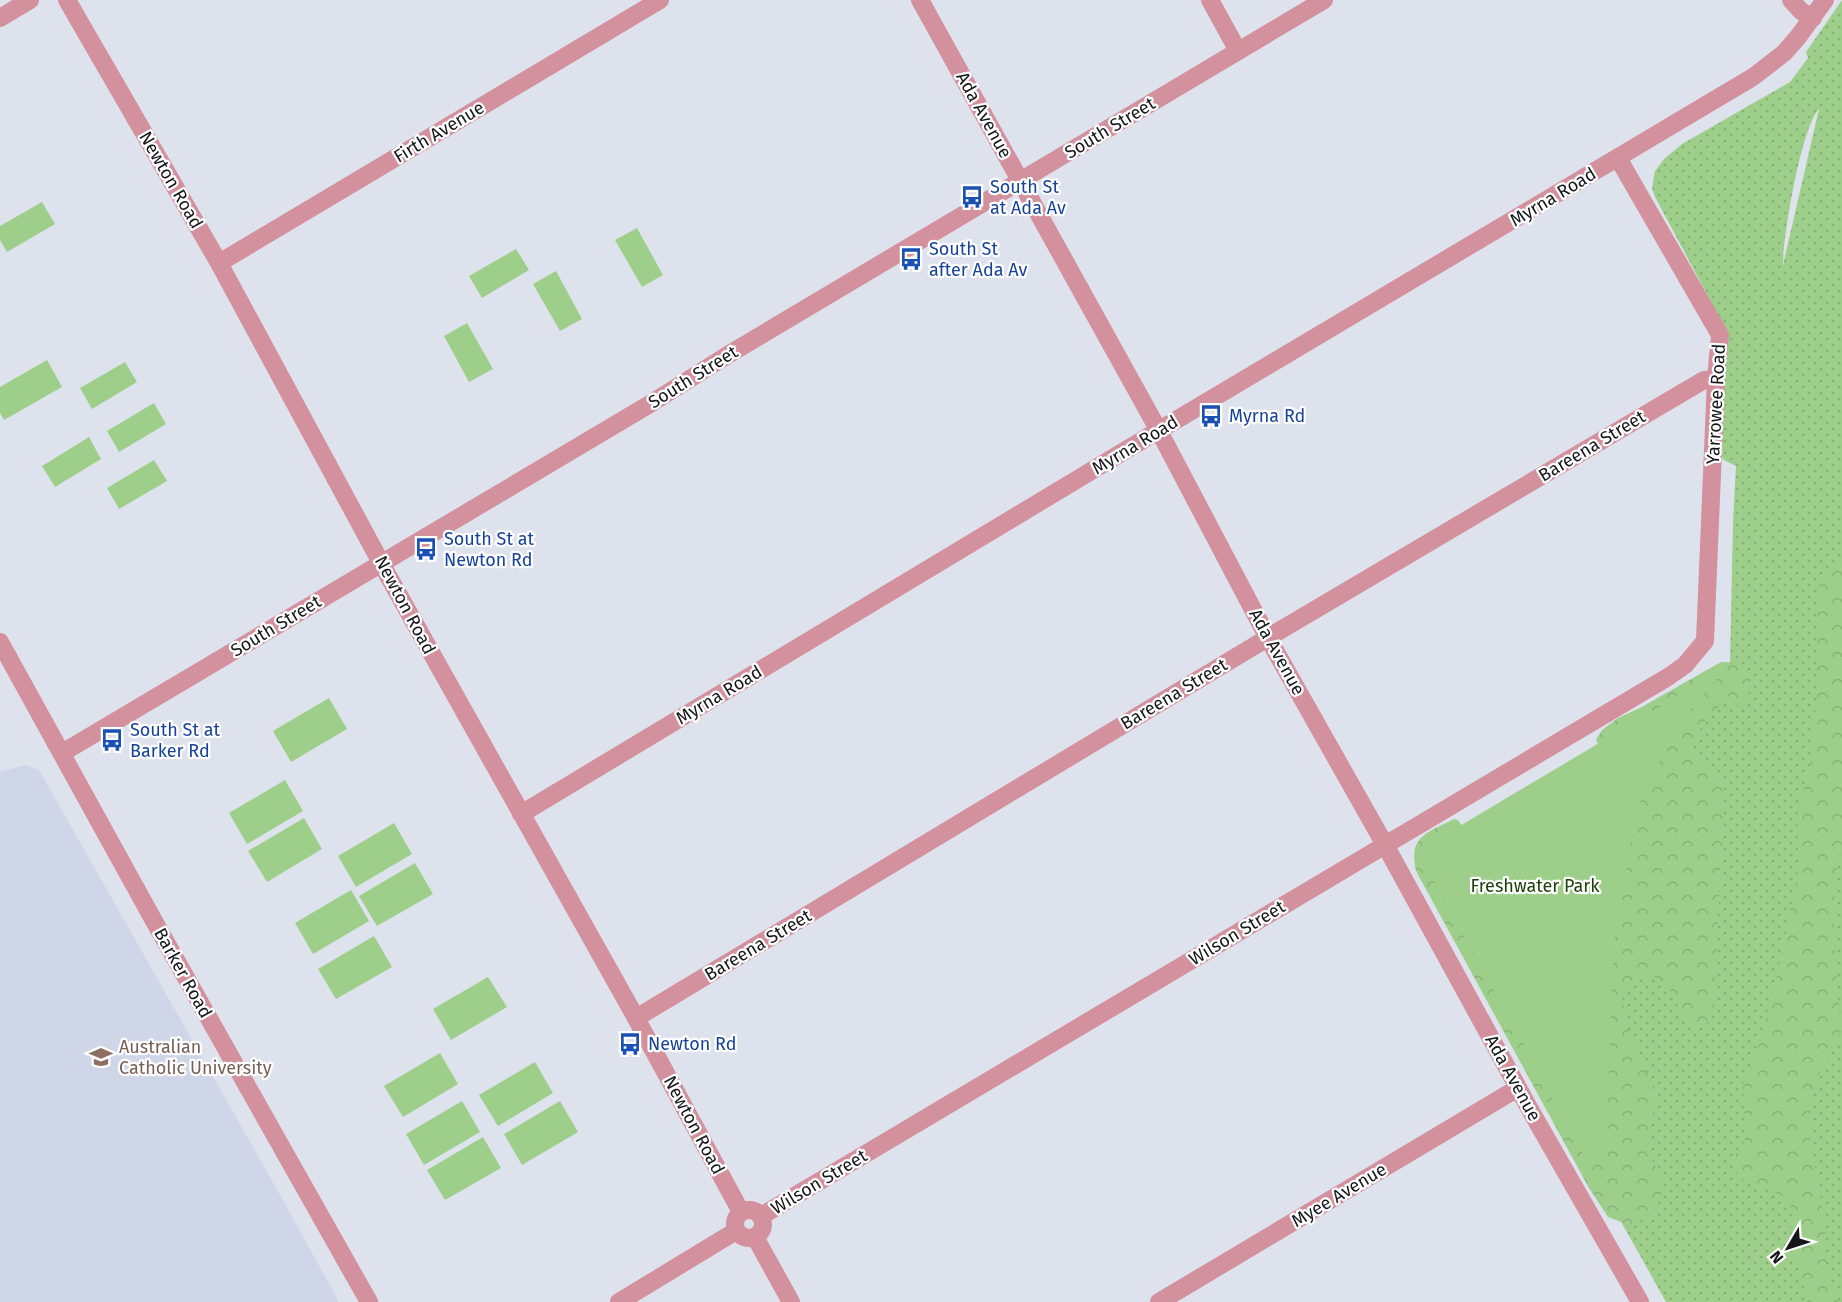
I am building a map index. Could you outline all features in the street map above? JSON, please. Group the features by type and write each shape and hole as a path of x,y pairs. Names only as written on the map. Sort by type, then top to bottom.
{"street":[{"path":"0,18 30,0"},
{"name":"Newton Road","path":"68,0 219,263 381,562 636,1018 741,1212"},
{"name":"Firth Avenue","path":"219,263 660,0"},
{"name":"Ada Avenue","path":"920,0 1159,430 1268,638 1518,1088 1640,1302"},
{"path":"1210,0 1238,51"},
{"name":"South Street","path":"62,753 1324,0"},
{"path":"1791,0 1801,11 1813,18"},
{"name":"Myrna Road","path":"521,814 1159,430 1753,77 1784,52 1825,0"},
{"name":"Yarrowee Road","path":"1618,158 1720,335 1716,379 1705,641"},
{"name":"Bareena Street","path":"636,1018 1268,638 1704,380 1716,379"},
{"name":"Wilson Street","path":"761,1216 1668,676 1684,665 1705,641"},
{"name":"Barker Road","path":"0,642 369,1302"},
{"name":"Myee Avenue","path":"1159,1302 1518,1088"},
{"path":"754,1210 761,1216 763,1226 755,1237 743,1237 736,1231 735,1218 741,1212 754,1210"},
{"path":"619,1302 736,1231"},
{"path":"755,1237 791,1302"}],"shaded area":[{"name":"Australian Catholic University","path":"25,765 39,770 339,1302 0,1302 0,772"}],"green space":[{"path":"1842,0 1842,1302 1666,1302 1585,1157 1637,809 1730,665 1736,466 1720,456 1724,326 1652,188 1655,171 1664,159 1682,144 1790,82 1808,58 1806,52","holes":["1819,109 1783,265 1794,184 1806,137"]},
{"path":"42,202 55,224 7,252 0,240 0,226"},
{"path":"637,228 663,275 642,287 615,240"},
{"path":"516,249 529,270 482,298 469,276"},
{"path":"556,271 582,319 560,331 533,284"},
{"path":"467,323 493,369 469,382 444,336"},
{"path":"47,360 62,387 4,420 0,413 0,387"},
{"path":"125,362 137,382 92,409 80,388"},
{"path":"154,403 166,424 119,452 107,431"},
{"path":"89,437 101,459 55,487 42,466"},
{"path":"154,460 167,481 119,509 107,488"},
{"path":"1842,557 1842,841 1835,879 1834,903 1834,944 1841,1031 1819,1073 1810,1102 1810,1139 1825,1222 1825,1254 1830,1278 1839,1302 1808,1302 1790,1236 1792,1210 1788,1201 1780,1194 1740,1178 1734,1169 1733,1159 1745,1139 1743,1083 1759,1045 1778,971 1799,866 1797,816 1810,766 1816,701 1816,609 1820,583"},
{"path":"1721,662 1741,663 1749,677 1750,686 1746,702 1736,706 1727,702 1709,715 1701,727 1693,749 1721,782 1724,810 1713,1013 1705,1026 1691,1022 1686,1018 1667,987 1655,977 1642,978 1622,994 1626,1025 1659,1098 1650,1122 1648,1140 1649,1151 1661,1176 1663,1187 1655,1208 1637,1223 1627,1224 1608,1217 1589,1188 1416,871 1415,850 1417,843 1428,832 1454,819 1458,820 1466,832 1600,748 1596,740 1602,730 1618,718"},
{"name":"Freshwater Park","path":"1730,665 1679,721 1637,809 1614,942 1606,1145 1585,1157 1421,858 1423,848"},
{"path":"329,698 347,729 291,762 273,731"},
{"path":"285,780 303,811 247,844 229,813"},
{"path":"304,818 322,849 267,882 248,851"},
{"path":"394,823 412,854 356,887 338,856"},
{"path":"415,863 433,894 377,926 359,896"},
{"path":"351,890 369,921 313,954 295,923"},
{"path":"374,936 392,967 336,999 318,969"},
{"path":"488,977 507,1007 451,1040 433,1009"},
{"path":"440,1053 458,1084 403,1117 384,1086"},
{"path":"535,1062 553,1093 498,1126 479,1095"},
{"path":"462,1101 480,1132 424,1165 406,1134"},
{"path":"560,1101 578,1132 522,1165 504,1134"},
{"path":"483,1137 501,1168 445,1200 427,1170"}],"place":[{"name":"South St at Ada Av","path":"972,197"},
{"name":"South St after Ada Av","path":"911,259"},
{"name":"Myrna Rd","path":"1211,416"},
{"name":"South St at Newton Rd","path":"426,549"},
{"name":"South St at Barker Rd","path":"112,740"},
{"name":"Newton Rd","path":"630,1044"},
{"name":"Australian Catholic University","path":"101,1057"}]}
